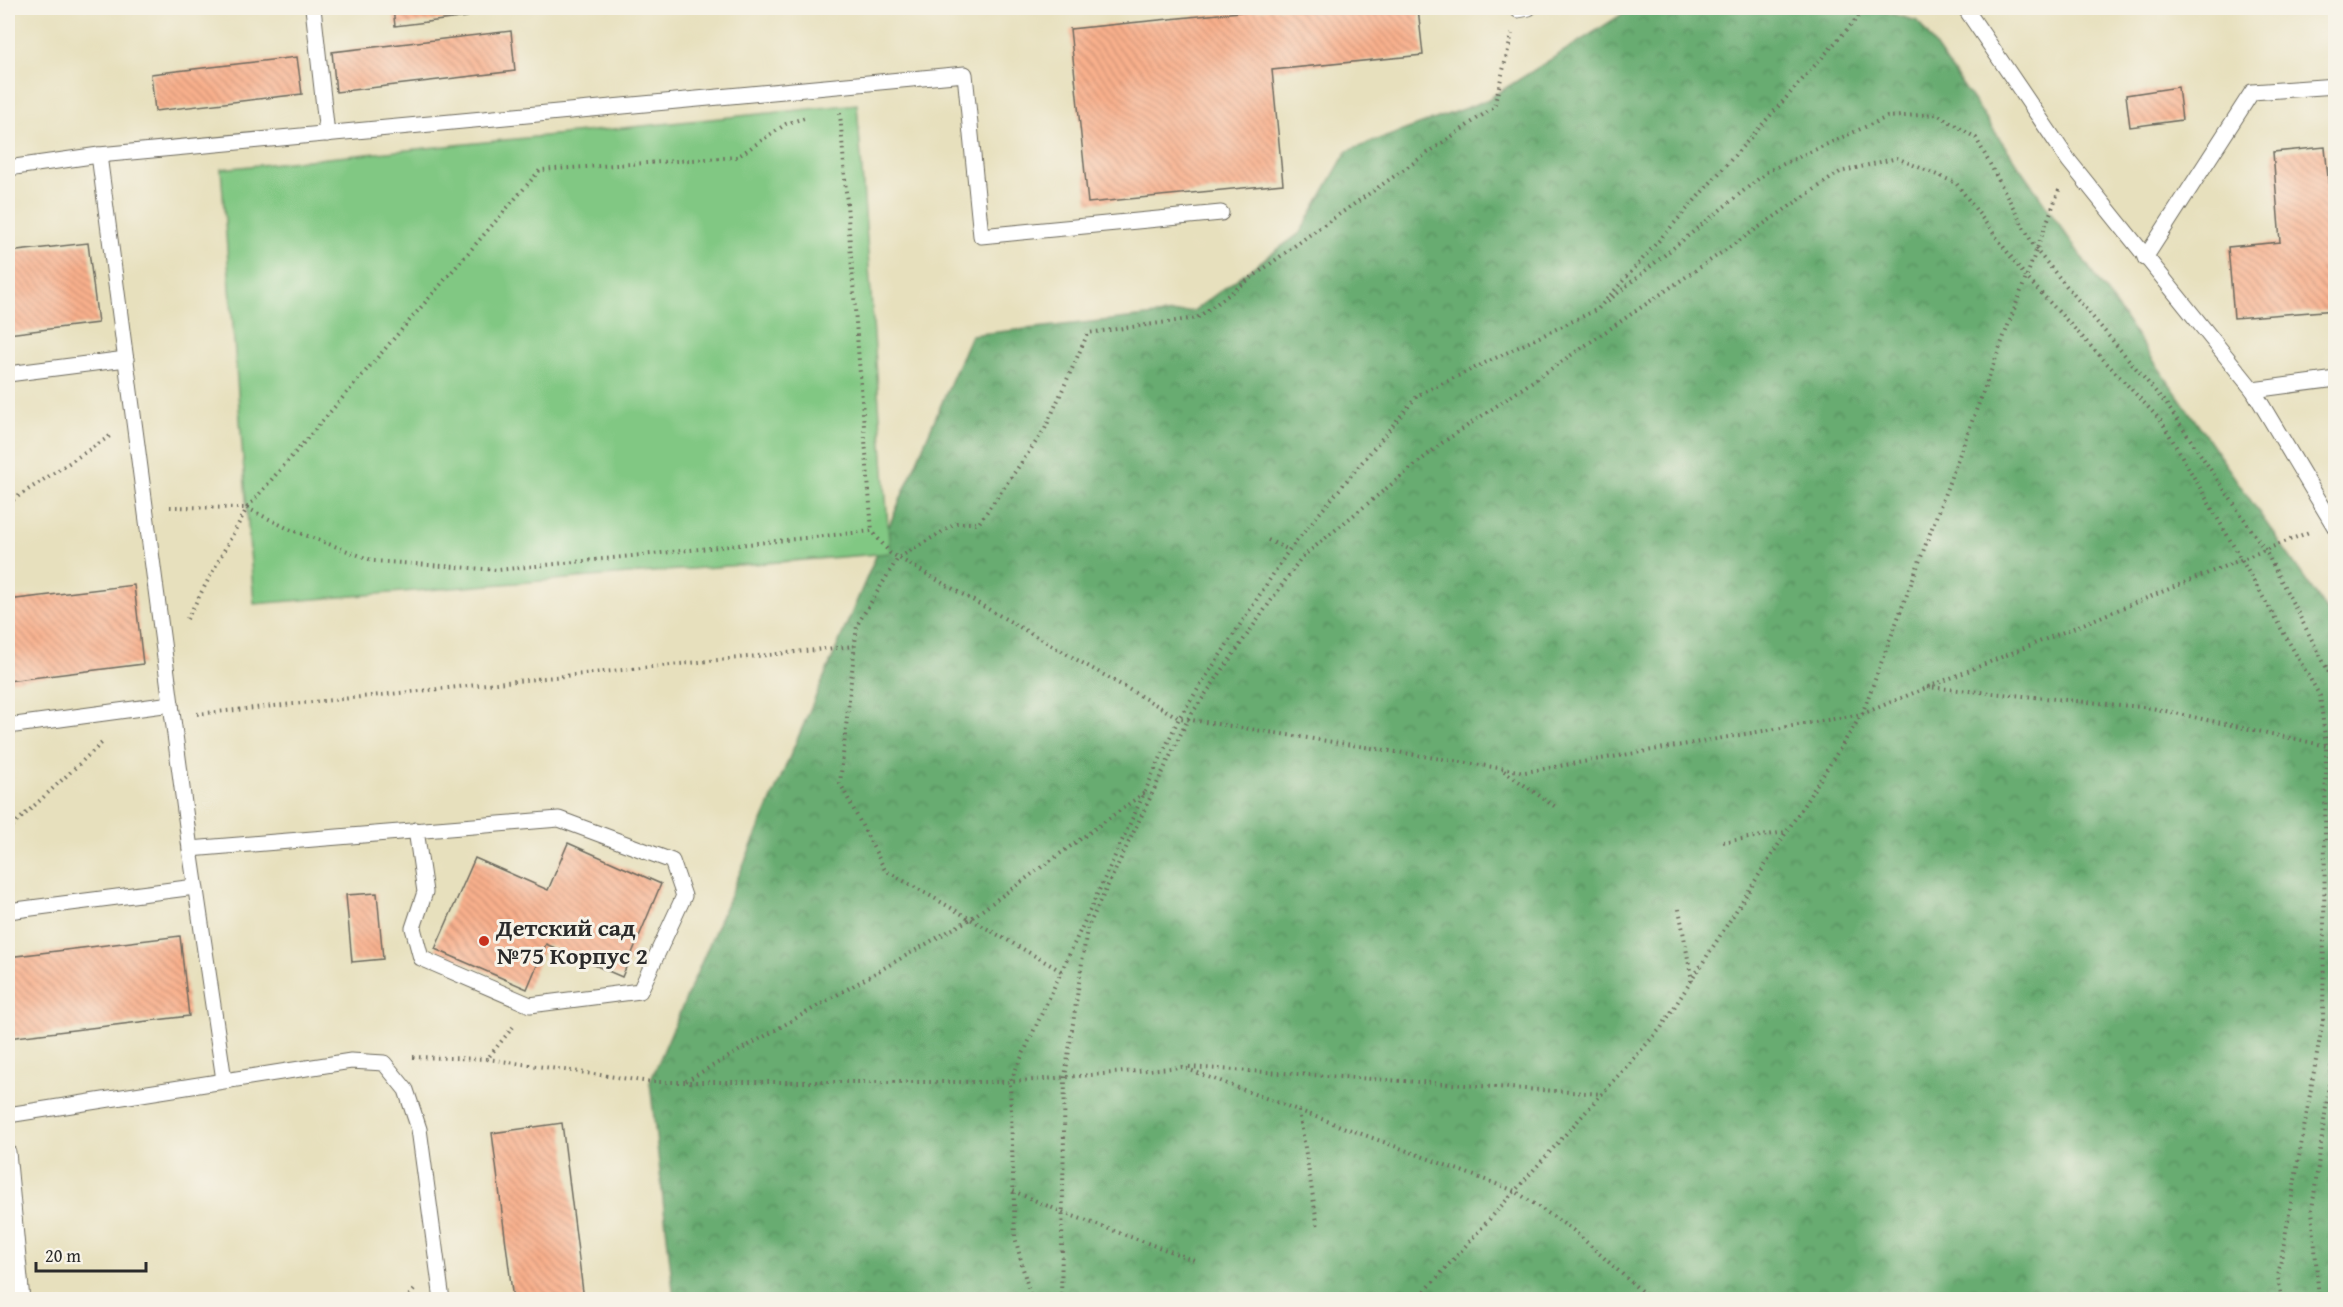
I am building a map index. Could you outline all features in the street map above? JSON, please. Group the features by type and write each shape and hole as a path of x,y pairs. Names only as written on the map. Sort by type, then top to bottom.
{"lane":[{"path":"313,8 327,134"},
{"path":"1965,8 2070,161 2145,258 2253,390 2334,526"},
{"path":"8,168 99,155 965,74 981,236 1221,213"},
{"path":"2145,258 2252,92 2336,86"},
{"path":"99,155 195,887 224,1080"},
{"path":"8,374 126,359"},
{"path":"2253,390 2336,379"},
{"path":"8,726 172,710"},
{"path":"190,849 416,830 559,819 672,861 684,896 640,991 530,1005 421,958 414,928 425,892 416,830"},
{"path":"8,911 195,887"},
{"path":"8,1115 351,1061 384,1063 406,1090 419,1129 442,1299"},
{"path":"8,1152 22,1299"}],"path":[{"path":"1599,309 1866,8"},
{"path":"1061,971 885,870 840,783 857,625 898,558 957,523 979,523 1045,429 1088,333 1197,318 1308,236 1494,107 1524,9"},
{"path":"839,106 872,531 890,553 898,558 1179,718 1525,772 1862,714 2265,550 2334,526"},
{"path":"165,660 247,508 540,170 737,157 786,124 818,114"},
{"path":"1031,1299 1015,1237 1010,1082 1179,718 1289,550 1418,395 1599,309 1768,171 1887,117 1936,114 1976,138 2036,250 2167,405 2265,550 2336,686"},
{"path":"1061,1299 1065,1077 1087,928 1188,719 1301,558 1442,443 1840,172 1897,158 1956,183 2026,277 2162,422 2320,696 2326,746 2323,1020 2278,1277 2282,1299"},
{"path":"1417,1299 1661,1028 1862,714 2070,161"},
{"path":"8,503 134,421"},
{"path":"145,506 247,508 289,529 374,561 498,570 872,531"},
{"path":"1268,540 1289,550"},
{"path":"172,710 854,646"},
{"path":"1927,687 2152,708 2336,748"},
{"path":"8,830 107,738"},
{"path":"1501,769 1557,808"},
{"path":"684,1082 970,919 1144,793"},
{"path":"1723,842 1786,832"},
{"path":"1679,909 1692,981"},
{"path":"2319,1299 2312,1210 2334,1048 2336,980"},
{"path":"487,1059 530,1005"},
{"path":"384,1063 404,1057 487,1059 650,1082 1010,1082 1182,1067 1602,1094"},
{"path":"1182,1067 1515,1191 1573,1230 1651,1299"},
{"path":"1299,1110 1318,1228"},
{"path":"1013,1191 1062,1212 1194,1260"}],"green space":[{"path":"1632,8 1869,8 1918,21 2335,622 2335,1299 674,1299 650,1082 971,335 1193,311 1300,233 1347,151 1485,101"},
{"path":"857,104 890,553 254,604 221,169"}],"building":[{"path":"393,8 466,8 467,17 395,26"},
{"path":"1280,8 1418,8 1423,55 1272,70 1283,184 1088,203 1070,29"},
{"path":"511,31 515,71 336,92 332,52"},
{"path":"297,57 302,94 155,111 151,74"},
{"path":"2178,87 2182,120 2130,127 2126,95"},
{"path":"2325,147 2330,198 2336,198 2336,256 2334,256 2336,310 2234,318 2228,247 2280,242 2273,152"},
{"path":"88,243 98,323 8,334 8,252"},
{"path":"134,585 143,664 8,681 8,600"},
{"path":"568,843 661,884 622,977 546,944 527,989 435,949 475,858 548,890"},
{"path":"377,893 383,959 352,962 346,895"},
{"path":"180,936 189,1016 8,1038 8,957"},
{"path":"562,1123 584,1300 513,1300 492,1133"}],"place":[{"name":"Детский сад №75 Корпус 2","path":"484,941"}]}
